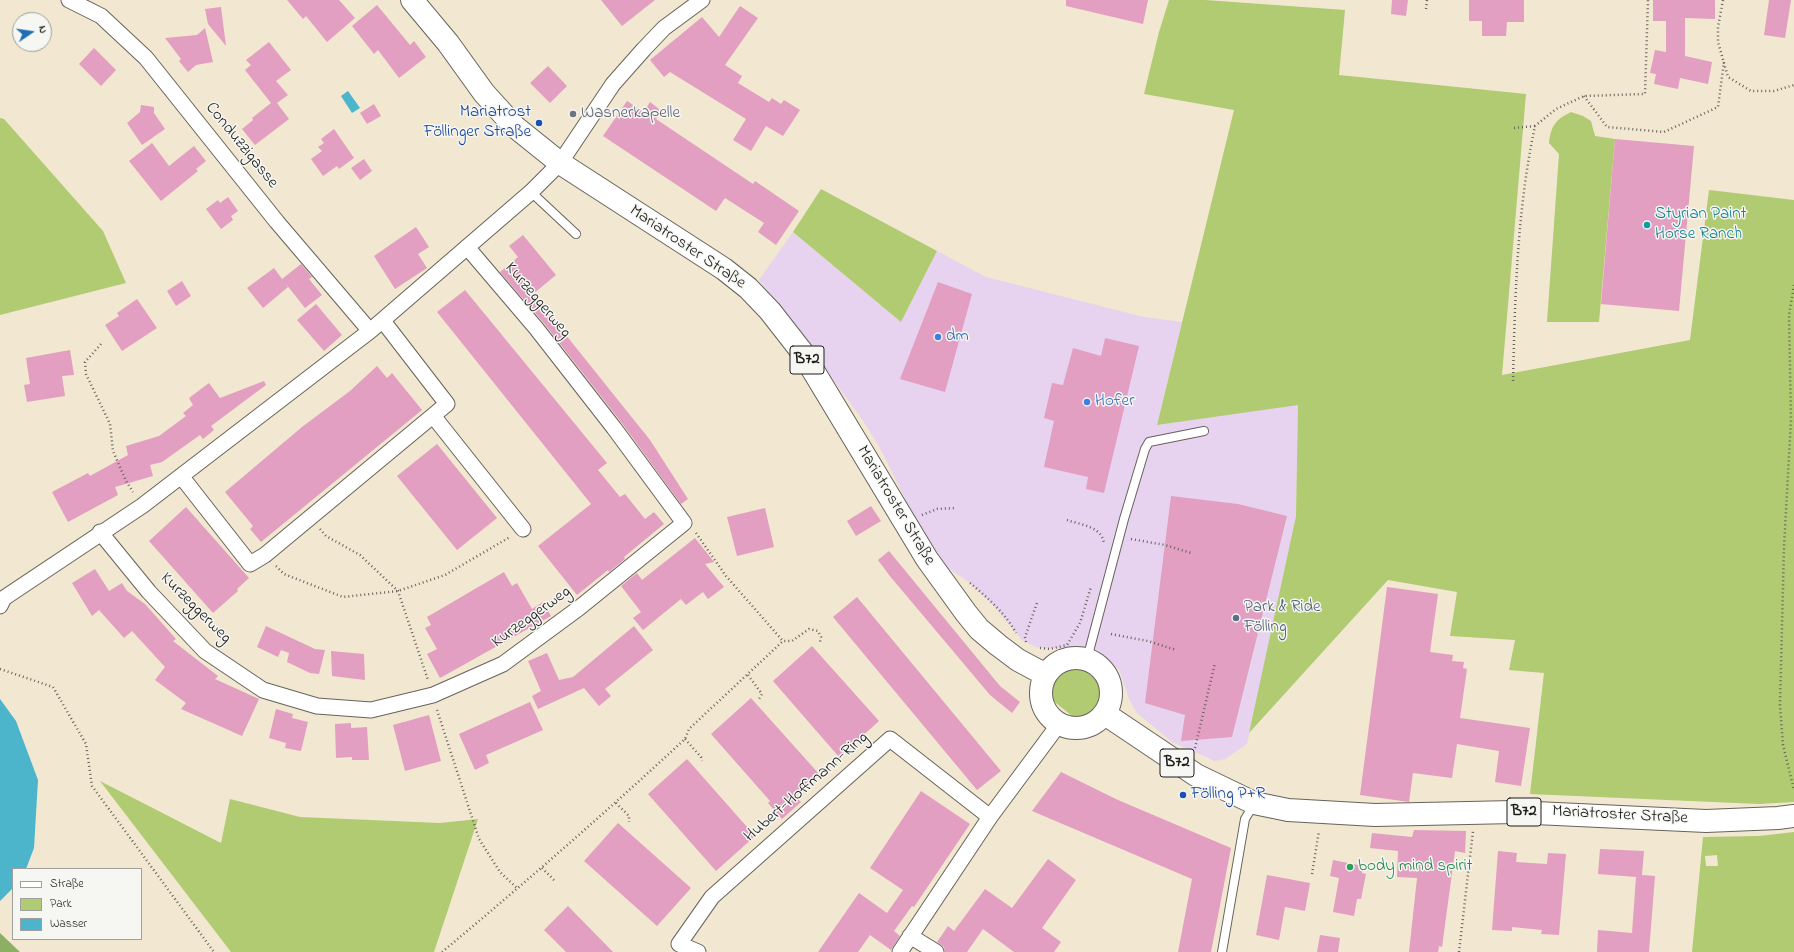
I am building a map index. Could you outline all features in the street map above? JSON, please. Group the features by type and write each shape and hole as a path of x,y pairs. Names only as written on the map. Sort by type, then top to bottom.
{"main road":[{"name":"Mariatroster Straße","path":"412,0 448,43 484,93 514,126 560,163 724,269 748,288 770,311 785,329 824,386 905,524 944,584 979,629 1018,660 1046,675"},
{"path":"1075,657 1087,659 1099,665 1108,676 1112,689 1111,702 1105,714 1096,723 1084,728 1071,728 1059,724 1050,717 1044,708 1041,697 1042,685 1046,675 1053,666 1064,660 1075,657"},
{"name":"Mariatroster Straße","path":"1105,714 1196,775 1254,803 1288,810 1346,815 1538,812 1706,821 1794,816"}],"street":[{"name":"Conduzzigasse","path":"69,0 101,16 146,58 277,222 370,332"},
{"path":"0,606 4,598 100,532 142,506 383,321 532,192 560,163 613,84 664,28 702,0"},
{"name":"Kurzeggerweg","path":"100,532 149,592 204,651 263,690 317,706 371,710 433,695 503,664 579,608 684,523 614,428 536,328 467,247"},
{"path":"181,476 250,564 265,555 448,404 383,321"},
{"path":"434,417 523,529"},
{"path":"900,952 990,817 1059,724"},
{"name":"Hubert-Hoffmann-Ring","path":"698,952 679,944 712,897 890,739 990,817"},
{"path":"910,936 936,952"}],"lane":[{"path":"532,192 576,234"},
{"path":"1087,659 1145,449 1149,442 1204,431"},
{"path":"1222,952 1245,819 1254,803"}],"path":[{"path":"1426,9 1427,0"},
{"path":"1514,128 1535,126 1556,109 1584,96 1645,94 1648,0"},
{"path":"1723,0 1718,27 1718,42 1728,78 1751,91 1774,91 1794,85"},
{"path":"1584,96 1607,127 1664,132 1718,107 1724,62"},
{"path":"1514,381 1515,282 1527,162 1535,126"},
{"path":"1794,285 1789,315 1791,420 1784,547 1780,698 1783,746 1794,790"},
{"path":"101,344 85,362 86,374 110,424 113,451 126,481 142,506"},
{"path":"905,524 937,509 956,508"},
{"path":"310,517 326,536 360,555 398,591 479,839 500,872 518,889"},
{"path":"1067,520 1090,527 1100,533 1104,544 1102,550"},
{"path":"684,523 696,533 726,576 783,642"},
{"path":"265,555 284,574 343,597 398,591 445,575 523,529"},
{"path":"1120,538 1165,545 1191,553"},
{"path":"1036,647 1050,649 1067,645 1080,623 1094,579"},
{"path":"964,580 970,583 993,605 1009,622 1017,634"},
{"path":"1027,644 1025,638 1037,603"},
{"path":"444,952 616,803 685,739 689,729 783,642 792,642 809,629 818,631 821,637 820,642"},
{"path":"1111,634 1148,641 1176,650"},
{"path":"1022,640 1031,646"},
{"path":"1196,748 1215,663"},
{"path":"0,669 52,687 86,744 92,786 214,952"},
{"path":"748,675 762,694 759,699"},
{"path":"685,739 701,757 702,761"},
{"path":"616,803 629,816 629,822"},
{"path":"1459,952 1474,813"},
{"path":"1312,874 1320,826"},
{"path":"542,868 554,880"}],"shaded area":[{"path":"793,232 901,322 937,251 986,277 1144,317 1182,322 1157,425 1298,404 1296,516 1247,744 1225,759 1215,761 1172,742 1136,712 1129,699 1119,669 1057,648 1050,649 1036,647 1022,640 993,605 970,583 948,568 915,519 880,448 862,419 759,280"}],"green space":[{"path":"1169,0 1205,0 1345,10 1339,75 1526,94 1502,375 1690,340 1709,190 1794,200 1794,802 1759,804 1530,794 1544,673 1509,670 1515,640 1450,636 1457,592 1388,580 1249,733 1296,516 1298,405 1157,425 1234,110 1144,94 1159,32"},
{"path":"1571,112 1583,116 1591,121 1595,136 1615,139 1599,322 1547,322 1559,154 1549,143 1551,132 1555,124"},
{"path":"0,118 4,119 103,231 126,283 0,315"},
{"path":"821,189 937,251 901,322 793,232"},
{"path":"1078,665 1090,669 1098,676 1103,684 1104,693 1103,702 1097,710 1089,716 1077,720 1051,699 1051,692 1054,681 1061,672 1065,669"},
{"path":"100,781 221,843 230,799 300,817 440,823 478,819 434,952 231,952"},
{"path":"1794,832 1794,952 1692,952 1703,837 1759,836","holes":["1717,855 1718,866 1706,866 1705,856"]},
{"path":"0,933 20,952 0,952"}],"water":[{"path":"348,91 360,108 352,113 341,96"},
{"path":"0,699 16,721 38,780 34,848 26,868 12,868 12,889 0,901"}],"building":[{"path":"287,0 339,0 355,18 327,42 306,16 303,19"},
{"path":"601,0 655,0 622,26"},
{"path":"1066,0 1148,0 1143,24 1066,6"},
{"path":"1392,0 1408,0 1406,16 1391,14"},
{"path":"1469,0 1524,0 1524,22 1507,22 1506,36 1482,36 1482,21 1469,21"},
{"path":"1653,0 1715,0 1715,19 1685,18 1685,56 1712,62 1708,84 1680,78 1678,89 1654,84 1656,74 1650,73 1655,50 1666,52 1666,21 1653,21"},
{"path":"1769,0 1791,0 1785,38 1764,35"},
{"path":"377,5 410,45 414,41 426,57 399,78 378,50 374,54 352,26"},
{"path":"740,6 758,18 725,65 742,76 738,83 769,102 772,98 781,104 784,100 800,110 783,136 766,126 751,151 733,140 746,119 670,72 664,77 650,60 702,17 719,37"},
{"path":"221,7 226,46 208,24 205,9"},
{"path":"205,28 213,62 196,65 188,72 179,61 181,59 165,38 197,35"},
{"path":"269,42 291,70 276,81 288,95 277,103 289,119 255,145 242,129 253,120 252,118 271,103 245,70 251,65 246,60"},
{"path":"94,48 116,70 101,86 79,64"},
{"path":"548,66 567,86 550,103 530,83"},
{"path":"627,101 644,112 650,102 659,109 659,114 656,119 753,184 755,181 799,211 776,245 758,232 764,223 725,198 716,211 603,136"},
{"path":"374,104 381,116 367,124 360,113"},
{"path":"141,105 154,107 154,113 165,129 142,145 127,123 140,112"},
{"path":"334,129 354,158 339,169 337,166 323,176 311,159 322,151 318,147 324,143 321,139"},
{"name":"Styrian Paint Horse Ranch","path":"1615,139 1694,146 1679,311 1601,304"},
{"path":"152,143 169,166 194,146 206,161 196,169 198,171 161,201 129,161"},
{"path":"364,159 372,171 360,180 351,168"},
{"path":"228,197 238,211 231,216 233,220 221,229 206,209 218,200 220,203"},
{"path":"416,227 429,247 418,254 427,268 395,289 374,256"},
{"path":"523,235 556,275 533,294 650,440 688,499 681,504 621,422 543,322 500,272 518,257 509,246"},
{"path":"301,264 312,277 309,279 322,295 305,308 282,279"},
{"path":"274,268 288,287 263,308 247,288"},
{"path":"182,281 191,296 176,306 167,291"},
{"name":"dm","path":"938,282 972,294 945,392 900,379"},
{"path":"465,290 607,463 598,470 620,497 625,494 645,519 654,512 664,524 624,557 625,559 609,572 608,570 577,595 538,546 591,504 437,312"},
{"path":"137,299 157,328 122,351 105,325 119,316 117,313"},
{"path":"316,304 342,335 324,351 297,320"},
{"name":"Hofer","path":"1105,338 1139,346 1104,493 1086,489 1088,477 1044,467 1054,421 1044,418 1052,383 1063,385 1073,348 1101,356"},
{"path":"70,350 74,375 62,376 65,396 27,402 24,385 30,384 26,358"},
{"path":"377,366 387,378 392,373 422,410 261,542 250,529 253,526 225,492 302,427 350,391"},
{"path":"264,381 266,385 211,426 214,430 203,439 200,435 162,462 150,465 153,476 115,487 118,495 68,522 52,492 88,473 90,476 128,455 126,446 159,436 186,416 183,413 193,405 189,398 209,383 220,398"},
{"path":"437,444 497,518 457,550 397,476"},
{"name":"Park & Ride Fölling","path":"1171,496 1238,504 1287,516 1232,737 1181,741 1185,715 1145,703"},
{"path":"871,506 881,521 856,536 847,521"},
{"path":"186,507 249,578 237,589 238,591 213,613 149,541"},
{"path":"765,508 774,547 737,556 727,517"},
{"path":"695,538 714,562 705,564 724,587 708,599 703,592 686,605 681,599 643,630 633,618 641,612 621,586 637,573 642,580"},
{"path":"889,551 1000,686 1020,702 1012,713 990,695 889,575 878,560"},
{"path":"95,569 109,591 122,583 127,591 145,604 176,639 173,641 218,676 215,679 259,699 242,736 181,709 186,703 155,680 165,667 132,631 124,638 99,610 92,616 72,583"},
{"path":"504,572 512,586 517,583 532,609 543,602 551,616 440,678 427,654 437,649 425,628 431,625 427,617"},
{"path":"1387,587 1438,594 1430,652 1453,655 1452,661 1464,662 1463,668 1467,669 1460,718 1530,728 1521,786 1495,782 1499,751 1457,744 1452,778 1413,773 1409,802 1360,795"},
{"path":"857,597 1001,771 977,790 833,617"},
{"path":"266,626 315,649 325,650 319,674 310,673 287,662 289,653 281,650 278,657 257,647"},
{"path":"634,626 653,650 605,689 611,696 599,706 584,688 538,709 532,696 541,691 528,661 547,653 559,680 573,677"},
{"path":"812,646 879,721 839,757 773,681"},
{"path":"331,651 364,654 365,680 332,676"},
{"path":"751,698 819,774 795,796 801,802 782,819 768,803 770,801 711,734"},
{"path":"530,702 543,730 486,755 489,763 475,770 459,734"},
{"path":"276,709 293,714 292,718 308,722 301,751 285,748 286,743 269,738"},
{"path":"429,715 441,761 405,771 393,725"},
{"path":"351,723 351,728 367,727 369,760 352,760 352,757 336,758 335,724"},
{"path":"687,759 755,836 716,871 648,794"},
{"path":"1061,772 1118,800 1231,848 1211,952 1178,952 1192,879 1032,811"},
{"path":"921,791 970,824 914,907 912,906 894,931 900,936 891,950 870,935 858,952 818,952 859,893 887,913 903,890 870,868"},
{"path":"618,823 691,888 657,926 584,861"},
{"path":"1414,830 1466,831 1465,853 1455,851 1442,947 1439,946 1438,952 1409,952 1417,878 1397,877 1398,851 1370,848 1372,833 1412,837"},
{"path":"1600,849 1644,851 1642,875 1655,876 1649,952 1597,952 1598,930 1632,933 1636,877 1598,874"},
{"path":"1498,851 1517,853 1516,862 1547,864 1548,853 1566,854 1559,935 1541,934 1542,930 1512,927 1512,931 1492,930"},
{"path":"1048,859 1076,880 1042,928 1061,942 1054,952 1014,952 983,929 967,952 945,952 944,947 937,942 948,926 954,931 985,889 1012,908"},
{"path":"1333,860 1363,866 1362,873 1366,874 1361,899 1357,899 1354,916 1333,912 1339,878 1330,876"},
{"path":"1267,875 1310,883 1305,911 1285,907 1279,940 1256,935"},
{"path":"568,906 613,952 566,952 544,930"},
{"path":"1320,935 1340,938 1338,952 1317,952"}],"place":[{"name":"Wasnerkapelle","path":"573,114"},
{"name":"Mariatrost Föllinger Straße","path":"539,123"},
{"name":"Styrian Paint Horse Ranch","path":"1647,225"},
{"name":"dm","path":"938,337"},
{"name":"Hofer","path":"1087,402"},
{"name":"Park & Ride Fölling","path":"1236,618"},
{"name":"Fölling P+R","path":"1183,795"},
{"name":"body mind spirit","path":"1350,867"}]}
